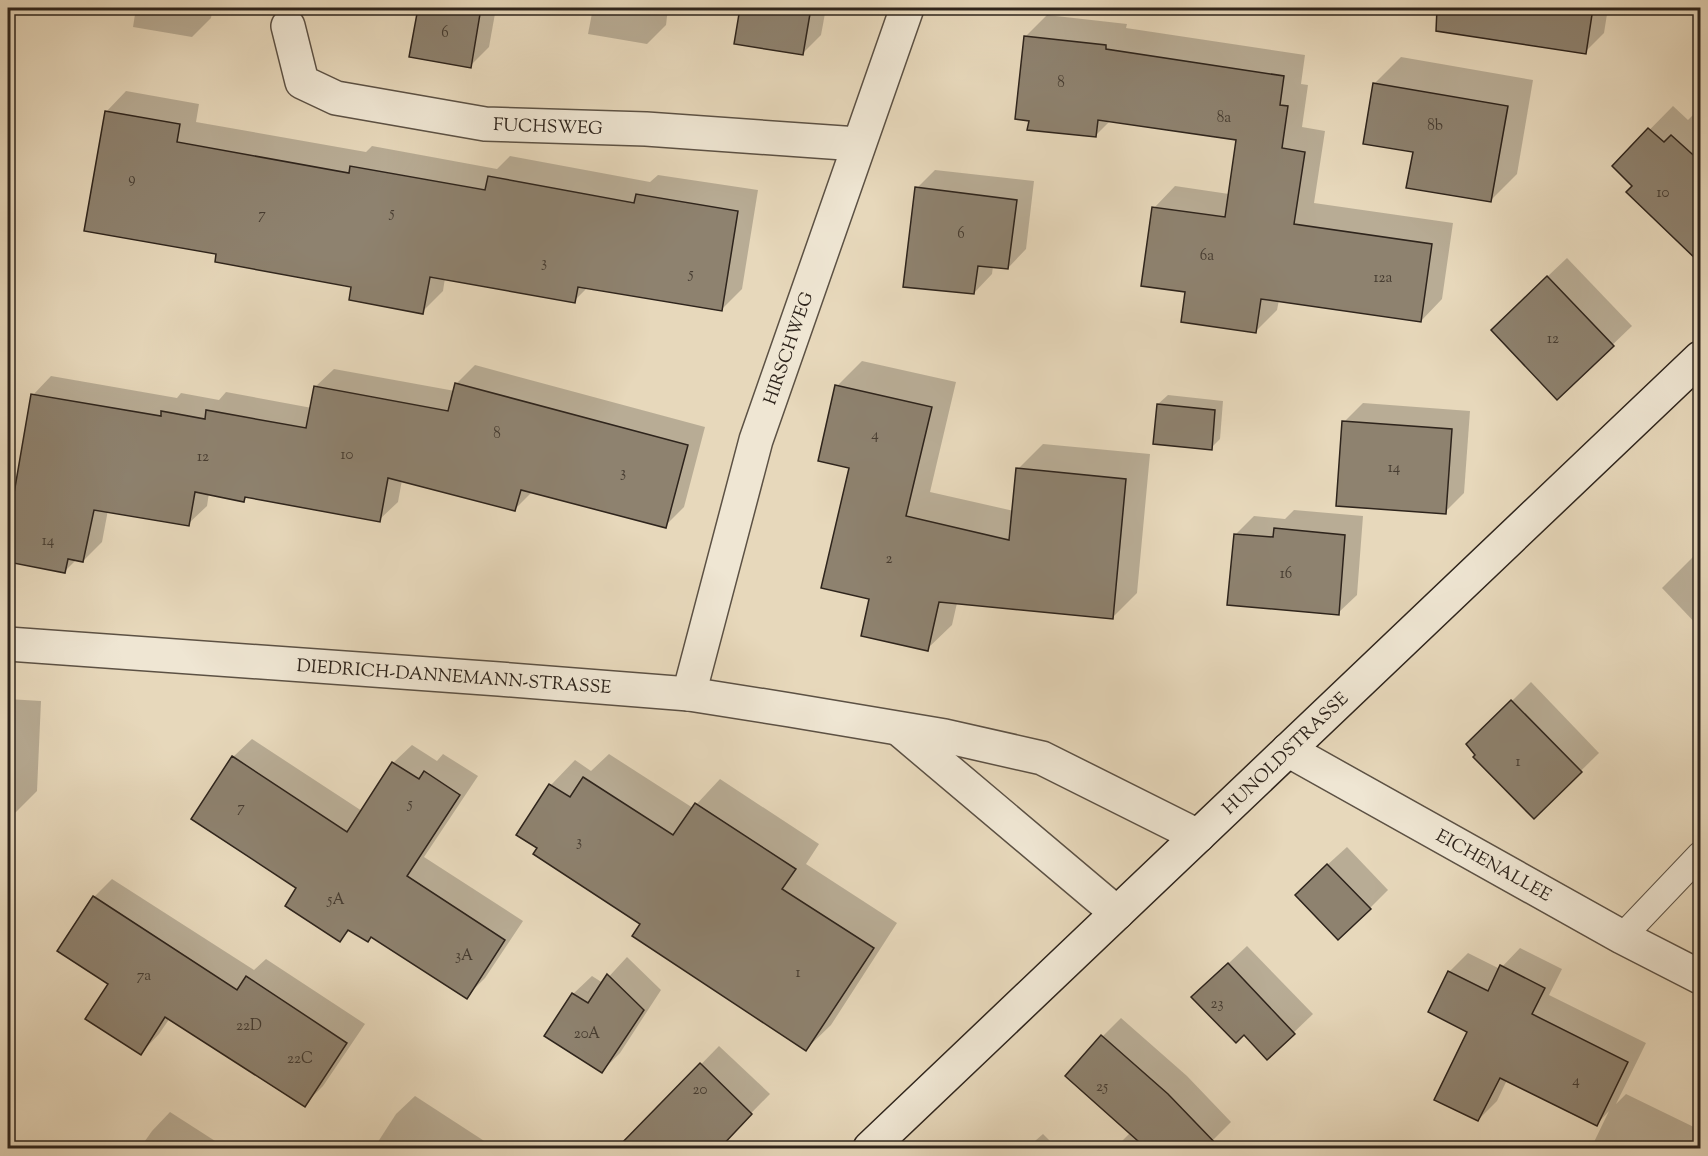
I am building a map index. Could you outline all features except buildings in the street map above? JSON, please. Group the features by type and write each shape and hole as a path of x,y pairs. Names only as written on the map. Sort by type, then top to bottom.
{"street":[{"name":"HIRSCHWEG","path":"689,694 756,440 907,8"},
{"name":"FUCHSWEG","path":"288,26 302,82 336,98 485,124 646,129 858,144"},
{"name":"HUNOLDSTRASSE","path":"870,1149 1701,358"},
{"name":"DIEDRICH-DANNEMANN-STRASSE","path":"8,644 689,694 945,736 1042,758 1198,836"},
{"path":"899,729 1117,913"},
{"name":"EICHENALLEE","path":"1288,750 1622,937 1701,977"}],"lane":[{"path":"1622,937 1701,855"}]}
